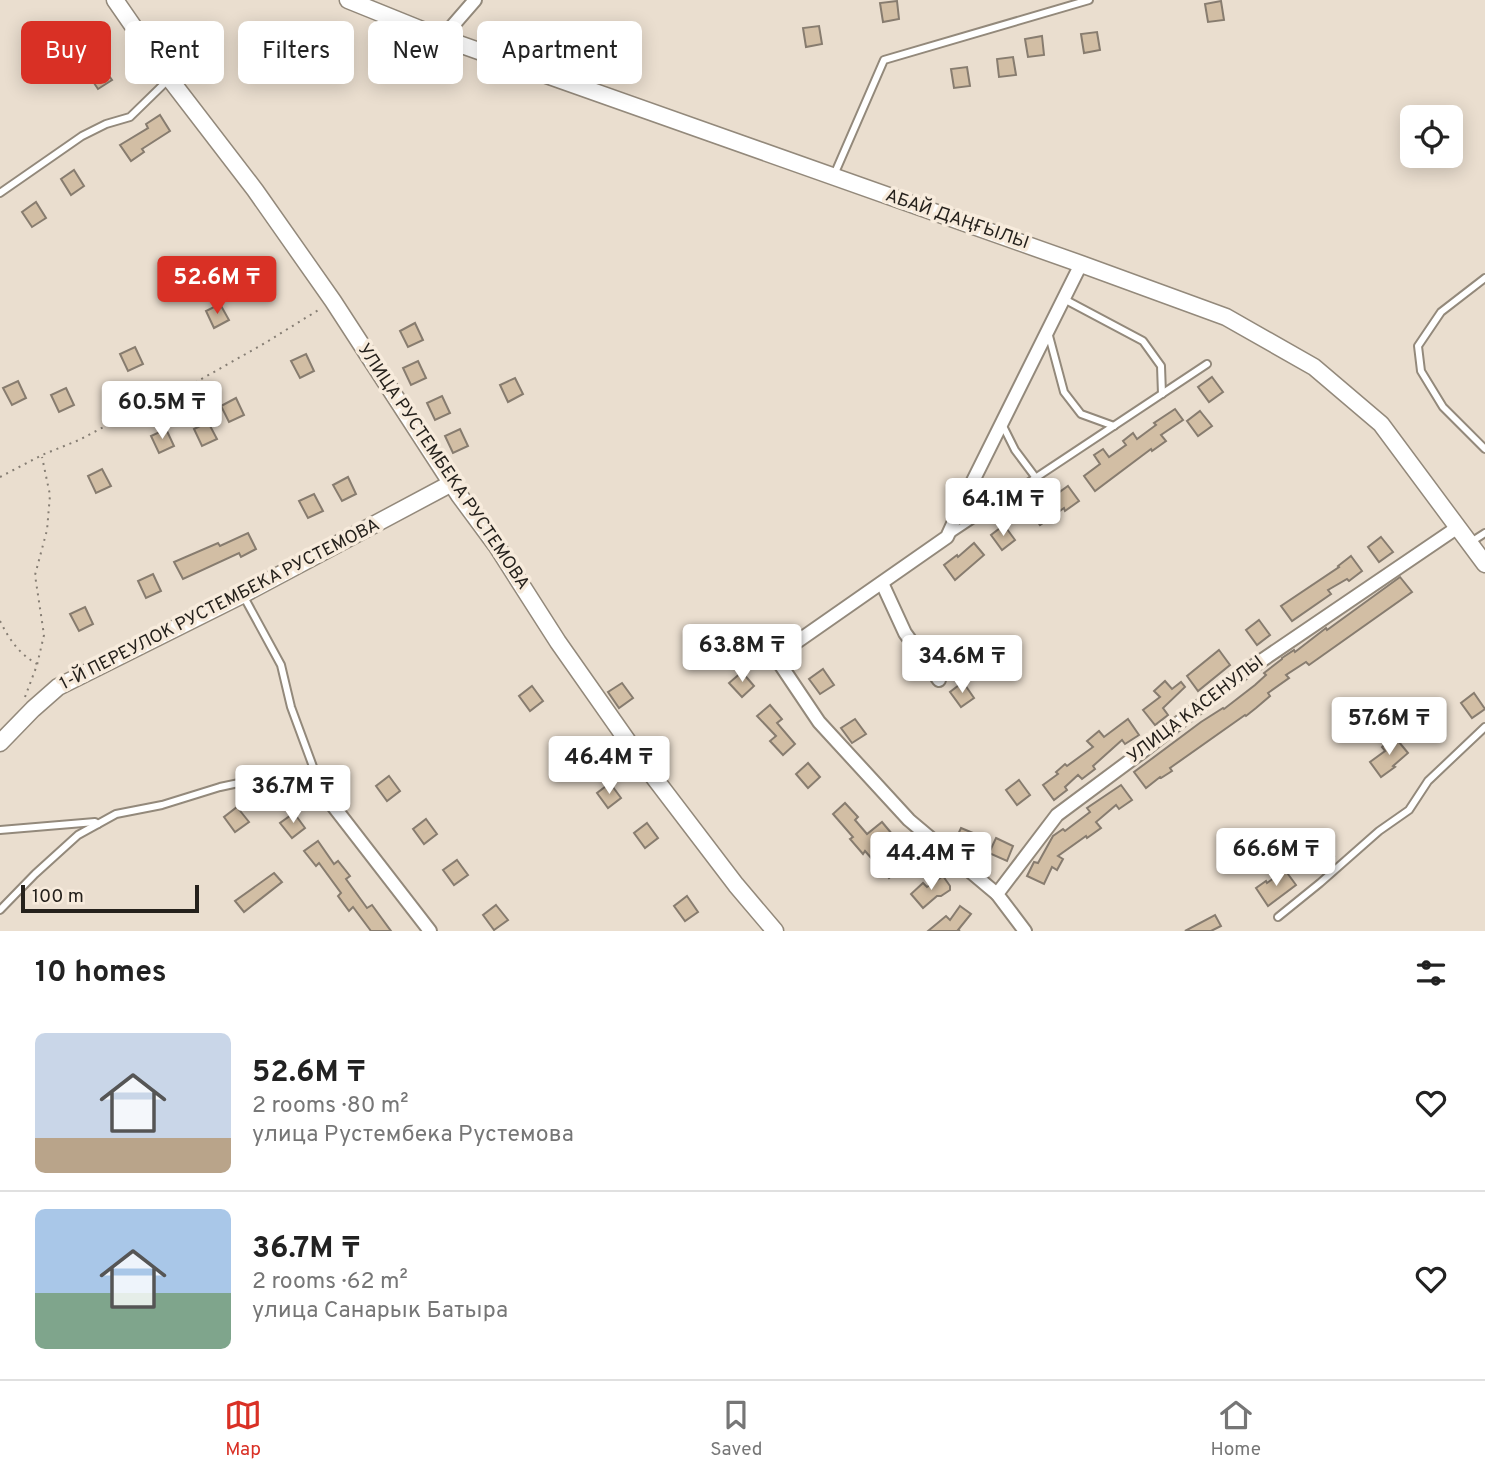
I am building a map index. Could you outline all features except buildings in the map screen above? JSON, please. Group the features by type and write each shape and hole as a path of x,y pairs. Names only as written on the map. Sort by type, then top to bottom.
{"street":[{"name":"УЛИЦА РУСТЕМБЕКА РУСТЕМОВА","path":"115,0 130,21"},
{"name":"АБАЙ ДАҢҒЫЛЫ","path":"348,0 400,21"},
{"path":"457,21 475,0"},
{"name":"АБАЙ ДАҢҒЫЛЫ","path":"463,45 1226,317 1314,367 1381,424 1485,564"},
{"name":"УЛИЦА РУСТЕМБЕКА РУСТЕМОВА","path":"174,84 255,190 333,301 558,642 643,763 736,885 775,931"},
{"path":"1024,931 997,894 909,820 819,722 778,660 788,648 947,537 1081,264"},
{"name":"1-Й ПЕРЕУЛОК РУСТЕМБЕКА РУСТЕМОВА","path":"0,743 58,687 452,483"},
{"name":"УЛИЦА КАСЕНУЛЫ","path":"997,894 1057,815 1233,680 1458,527"},
{"path":"882,583 905,633 939,680"},
{"path":"314,781 430,931"}],"lane":[{"path":"834,177 884,60 1089,0"},
{"path":"0,193 82,136 106,124 130,117 163,84"},
{"path":"1485,278 1441,312 1418,346 1421,370 1443,407 1485,449"},
{"path":"1063,299 1143,341 1161,366 1162,394"},
{"path":"1048,330 1064,393 1081,414 1114,426"},
{"path":"947,537 1207,364"},
{"path":"1001,423 1015,450 1036,478"},
{"path":"967,493 972,507 986,511"},
{"path":"1469,543 1485,533"},
{"path":"0,910 78,835 116,814 162,805 220,787 276,775 297,776 314,781 315,772 291,707 281,665 242,594"},
{"path":"757,631 778,660"},
{"path":"1278,917 1379,831 1409,810 1429,781 1485,727"},
{"path":"0,830 95,822 98,824"}],"path":[{"path":"0,477 191,385 333,301"},
{"path":"23,703 44,635 35,575 47,530 50,495 42,456"},
{"path":"0,621 9,638 26,658 37,664"}]}
